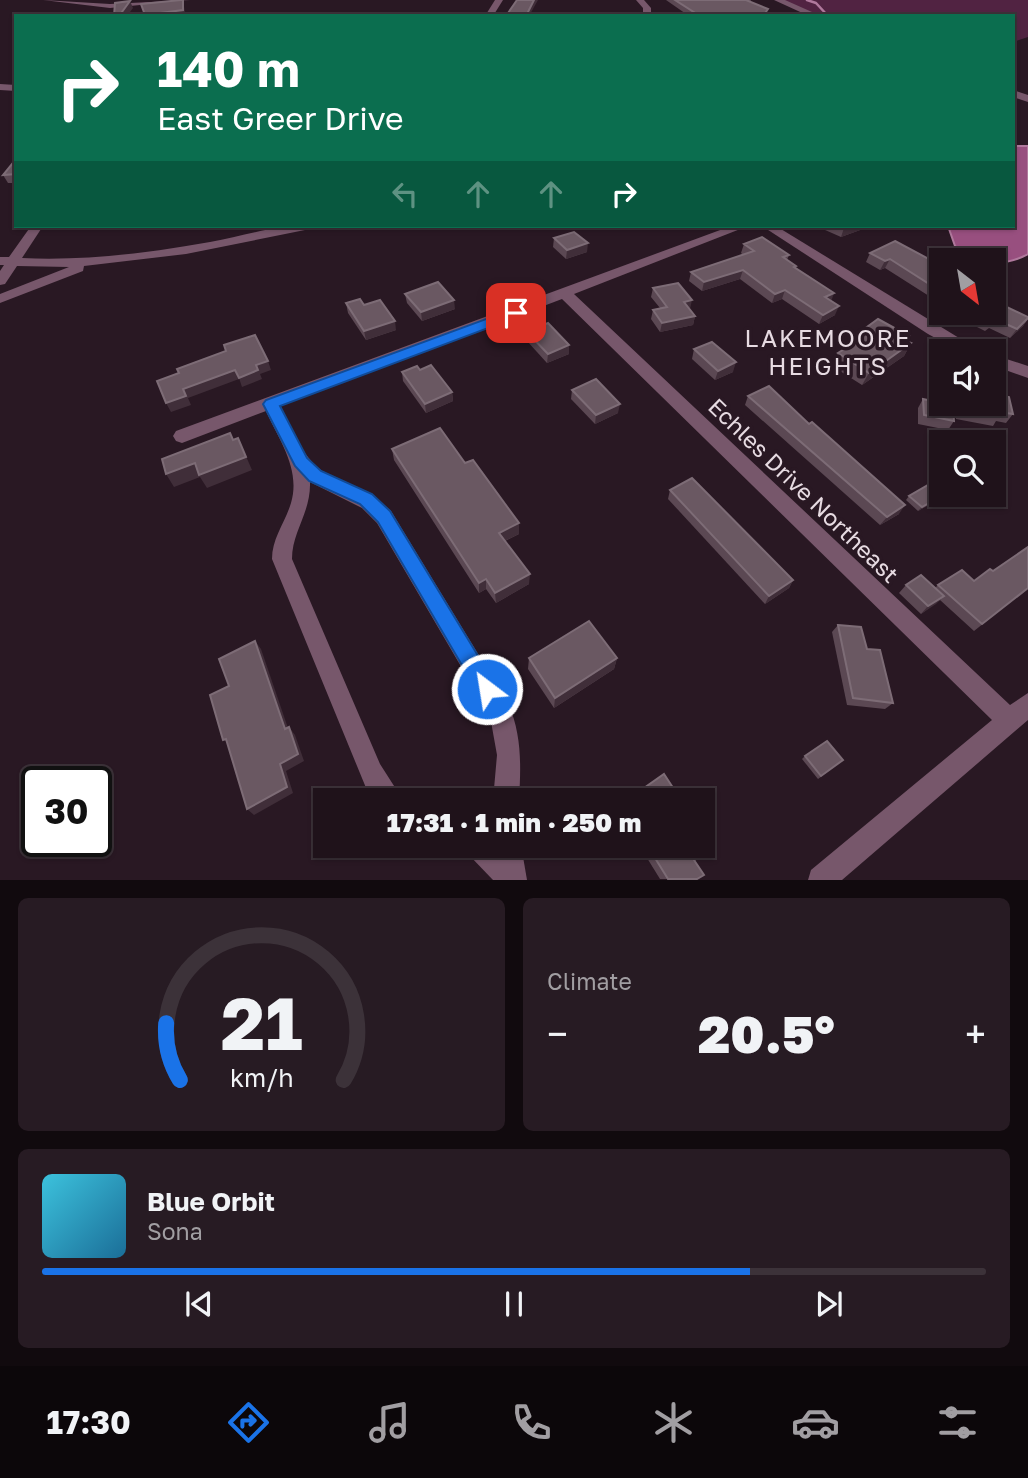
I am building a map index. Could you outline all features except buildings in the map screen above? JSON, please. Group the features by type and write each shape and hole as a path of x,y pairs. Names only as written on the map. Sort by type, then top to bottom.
{"street":[{"path":"47,0 110,6 186,0"},
{"path":"778,0 812,14"},
{"path":"0,281 7,261 35,228"},
{"path":"0,299 71,270 103,261 197,248 295,228"},
{"path":"182,436 737,228"},
{"path":"771,228 949,339"},
{"path":"7,261 103,261"},
{"name":"Echles Drive Northeast","path":"565,294 1019,713"},
{"path":"1006,364 1028,372"},
{"path":"271,404 301,462 315,476 366,499 384,517 500,711 510,746 508,788"},
{"path":"301,462 301,500 282,546 282,559 379,788"},
{"path":"821,880 1019,713"},
{"path":"490,858 513,880"},
{"path":"510,858 513,880"}],"shaded area":[{"path":"779,0 1028,0 1028,37 1015,41 1015,14 813,14"},
{"path":"1015,146 1028,146 1028,254 1006,261 1006,248 958,248 949,228 1015,228"}],"waterway":[{"path":"807,0 816,3 826,14"}],"district":[{"name":"LAKEMOORE HEIGHTS","path":"828,351"}],"route":[{"path":"487,689 376,505 315,476 301,462 271,404 516,313"}]}
